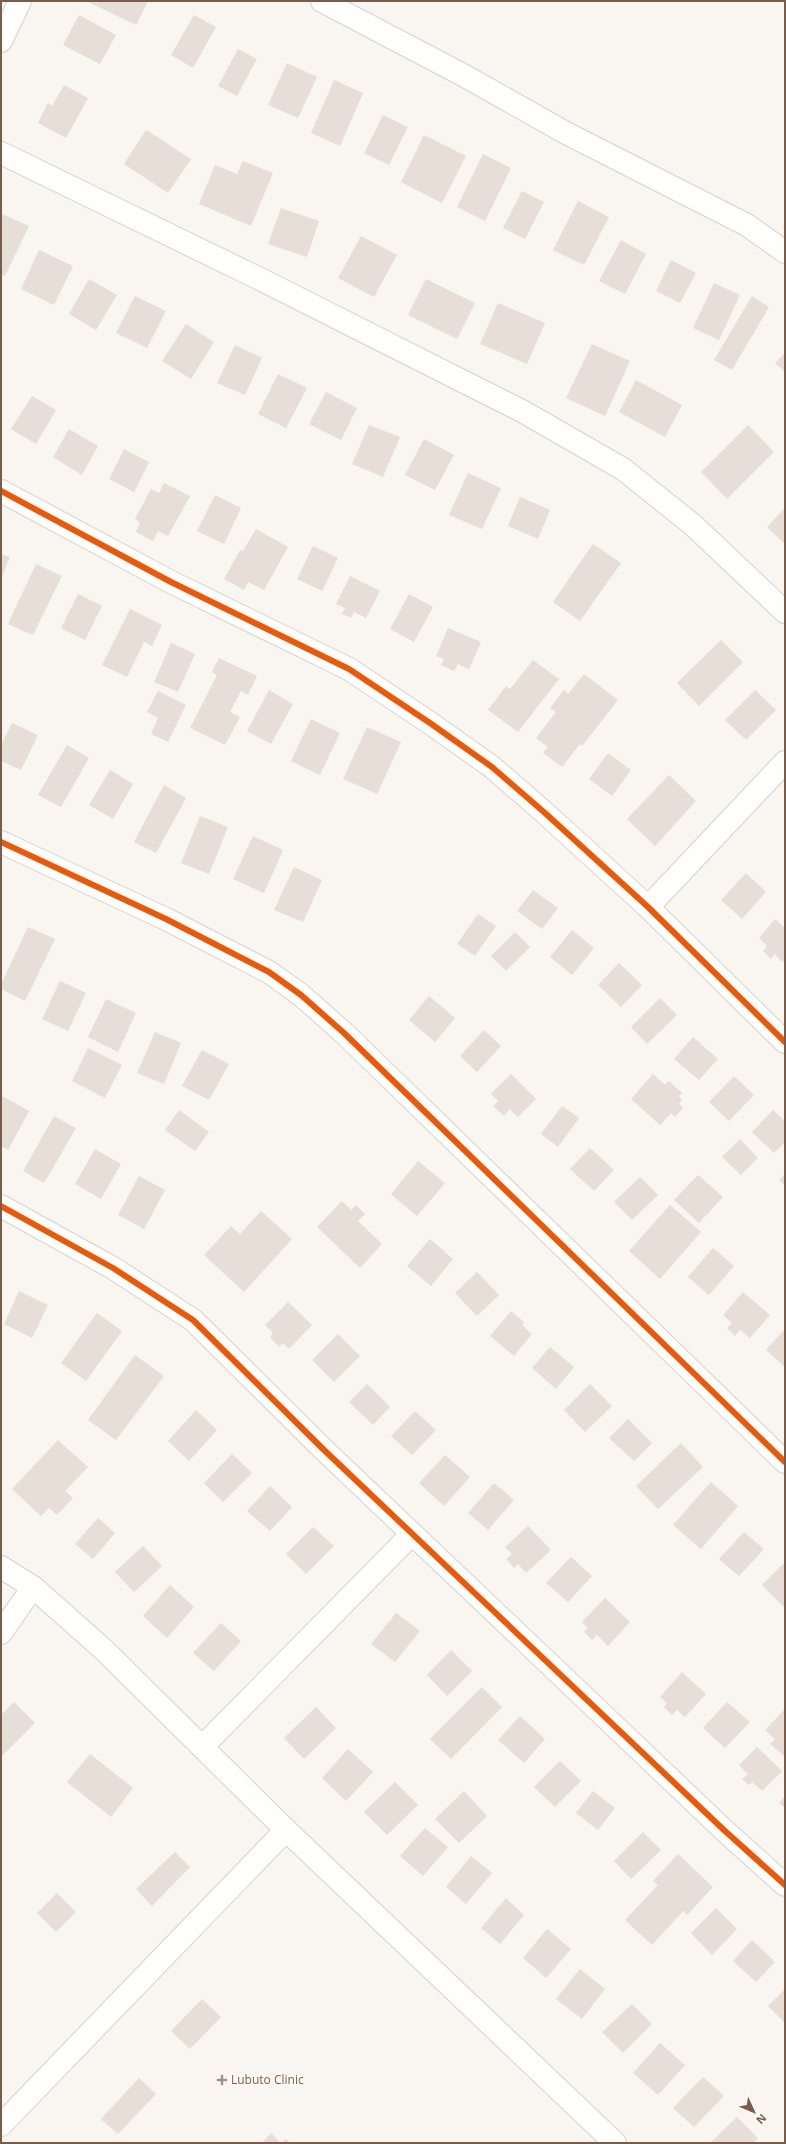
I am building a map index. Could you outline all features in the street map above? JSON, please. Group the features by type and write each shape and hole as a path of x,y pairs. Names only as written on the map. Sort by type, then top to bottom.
{"street":[{"path":"1,41 20,1"},
{"path":"333,3 566,133 748,225 785,252"},
{"path":"1,153 258,278 522,411 623,468 693,525 785,612"},
{"path":"1,491 171,582 349,669 430,723 492,767 648,907 785,1042"},
{"path":"648,907 785,762"},
{"path":"1,842 166,919 269,972 300,995 344,1033 785,1462"},
{"path":"1,1206 113,1268 193,1320 323,1449 412,1534 725,1831 785,1885"},
{"path":"202,1747 412,1534"},
{"path":"1,1567 32,1587 104,1650 286,1830 614,2143"},
{"path":"1,1633 32,1587"},
{"path":"1,2125 286,1830"}],"building":[{"path":"86,1 148,1 136,25"},
{"path":"79,15 116,35 100,64 63,45"},
{"path":"194,15 216,27 193,68 171,55"},
{"path":"238,49 257,59 237,96 218,86"},
{"path":"287,63 317,77 298,118 268,105"},
{"path":"334,80 363,93 340,146 311,133"},
{"path":"64,85 88,98 66,138 38,123 48,103 52,106"},
{"path":"383,115 408,127 389,165 364,153"},
{"path":"146,130 191,159 168,193 124,164"},
{"path":"424,135 466,156 442,203 401,182"},
{"path":"483,154 511,168 485,221 457,207"},
{"path":"243,161 273,173 251,226 199,204 215,165 237,174"},
{"path":"522,191 544,202 525,239 503,228"},
{"path":"578,201 609,217 584,265 553,250"},
{"path":"281,208 319,221 307,257 268,244"},
{"path":"2,214 29,226 5,276 1,275"},
{"path":"361,236 397,255 374,297 338,278"},
{"path":"621,240 646,254 625,294 599,281"},
{"path":"39,250 73,266 54,305 21,289"},
{"path":"671,260 696,273 680,303 656,291"},
{"path":"89,279 117,295 96,330 69,314"},
{"path":"426,279 475,303 457,339 408,315"},
{"path":"714,283 740,295 719,340 693,328"},
{"path":"135,296 166,311 147,348 116,333"},
{"path":"752,296 769,307 732,370 714,360"},
{"path":"498,303 545,323 527,364 480,344"},
{"path":"186,324 214,342 191,379 162,361"},
{"path":"592,344 630,361 605,416 566,398"},
{"path":"235,345 262,358 245,395 217,383"},
{"path":"785,353 785,372 775,363"},
{"path":"278,374 307,388 286,428 258,414"},
{"path":"636,380 682,405 665,437 619,412"},
{"path":"326,392 357,408 341,440 309,424"},
{"path":"32,396 56,410 36,444 11,429"},
{"path":"369,425 400,437 383,477 352,464"},
{"path":"748,425 774,452 727,499 701,472"},
{"path":"69,429 98,446 82,475 53,457"},
{"path":"424,439 454,455 435,490 405,475"},
{"path":"124,449 149,462 134,492 109,479"},
{"path":"468,473 501,488 482,529 449,515"},
{"path":"164,483 190,496 168,536 158,531 153,541 136,532 140,522 135,519 151,489 159,493"},
{"path":"215,495 241,508 224,544 197,531"},
{"path":"520,497 550,510 538,539 508,526"},
{"path":"785,508 785,544 767,527"},
{"path":"256,529 288,547 264,590 248,582 244,590 224,579 240,550 243,551"},
{"path":"593,544 621,563 580,621 553,602"},
{"path":"313,546 338,558 322,591 297,579"},
{"path":"1,554 10,557 1,579"},
{"path":"36,564 62,576 33,635 8,624"},
{"path":"350,576 380,591 366,618 354,612 351,618 342,614 345,608 336,604"},
{"path":"78,594 102,606 85,640 61,628"},
{"path":"409,594 433,607 414,642 390,629"},
{"path":"130,609 162,625 152,646 144,642 127,677 102,665"},
{"path":"448,628 481,642 469,669 458,664 454,671 441,665 444,659 436,656"},
{"path":"721,640 743,662 699,706 677,683"},
{"path":"171,643 195,654 178,692 154,682"},
{"path":"219,658 257,676 248,695 241,691 230,712 240,717 225,745 190,728 217,675 212,672"},
{"path":"533,660 559,679 518,732 488,710 506,686 510,689"},
{"path":"584,674 618,700 582,746 580,744 562,767 543,753 548,747 536,738 556,712 550,708 564,690 568,694"},
{"path":"269,690 293,704 271,744 247,731"},
{"path":"755,690 776,710 746,740 725,720"},
{"path":"158,691 186,705 168,742 151,734 158,718 147,712"},
{"path":"311,719 340,733 320,775 291,761"},
{"path":"12,723 38,735 21,770 1,761 1,745"},
{"path":"367,727 401,742 377,794 343,779"},
{"path":"67,745 89,758 61,807 38,795"},
{"path":"608,753 631,770 612,796 589,779"},
{"path":"110,770 133,784 113,819 89,805"},
{"path":"669,775 696,801 655,846 627,819"},
{"path":"164,785 186,798 156,853 134,842"},
{"path":"200,816 228,827 209,874 181,863"},
{"path":"253,836 283,850 264,893 233,879"},
{"path":"294,867 322,880 303,922 274,910"},
{"path":"746,873 766,892 742,919 721,900"},
{"path":"533,890 558,908 542,929 517,911"},
{"path":"478,914 496,926 475,956 457,944"},
{"path":"775,919 785,928 785,959 782,962 775,954 771,959 763,951 767,946 759,938"},
{"path":"28,927 55,939 25,1001 1,989 1,984"},
{"path":"572,930 594,948 572,975 550,957"},
{"path":"515,932 530,947 506,971 491,956"},
{"path":"619,963 642,985 621,1007 598,985"},
{"path":"60,981 86,993 68,1031 42,1019"},
{"path":"429,996 455,1018 435,1042 409,1020"},
{"path":"660,998 677,1015 647,1044 631,1027"},
{"path":"106,999 136,1013 118,1052 88,1037"},
{"path":"484,1030 501,1046 477,1072 460,1056"},
{"path":"155,1032 181,1043 164,1084 137,1073"},
{"path":"693,1037 718,1059 699,1080 674,1059"},
{"path":"88,1048 122,1065 105,1098 72,1081"},
{"path":"202,1050 229,1064 209,1100 182,1086"},
{"path":"511,1074 536,1099 518,1117 510,1109 504,1116 493,1106 498,1101 491,1094"},
{"path":"653,1074 665,1085 669,1081 682,1093 679,1096 682,1100 679,1104 683,1108 675,1117 671,1113 660,1125 631,1099"},
{"path":"734,1076 754,1095 729,1121 709,1102"},
{"path":"2,1096 29,1111 8,1150 1,1146"},
{"path":"562,1106 579,1118 558,1147 541,1134"},
{"path":"179,1110 209,1132 195,1151 165,1130"},
{"path":"773,1110 785,1121 785,1142 774,1153 752,1132"},
{"path":"54,1116 76,1128 44,1183 23,1171"},
{"path":"740,1139 758,1158 741,1175 722,1157"},
{"path":"590,1148 614,1170 594,1191 570,1169"},
{"path":"95,1149 121,1164 101,1199 75,1184"},
{"path":"418,1161 445,1183 417,1216 391,1194"},
{"path":"785,1174 785,1185 779,1180"},
{"path":"698,1175 723,1197 699,1223 674,1200"},
{"path":"139,1176 165,1190 144,1229 118,1215"},
{"path":"640,1177 658,1195 632,1220 614,1202"},
{"path":"342,1201 351,1210 356,1205 365,1214 358,1221 382,1244 360,1268 317,1227"},
{"path":"670,1205 701,1232 660,1279 629,1251"},
{"path":"261,1211 292,1239 244,1292 204,1255 231,1226 240,1234"},
{"path":"430,1239 453,1259 431,1286 407,1266"},
{"path":"713,1248 734,1266 709,1295 688,1277"},
{"path":"477,1272 499,1295 477,1316 455,1293"},
{"path":"19,1291 48,1305 32,1338 4,1324"},
{"path":"743,1292 770,1315 750,1338 740,1330 735,1336 727,1328 732,1323 723,1315"},
{"path":"288,1302 312,1325 289,1349 283,1343 279,1347 270,1337 273,1333 265,1325"},
{"path":"511,1311 524,1322 522,1325 532,1334 514,1356 490,1336"},
{"path":"97,1313 122,1331 86,1381 61,1363"},
{"path":"785,1329 785,1367 766,1350"},
{"path":"338,1334 360,1356 334,1382 312,1360"},
{"path":"550,1347 574,1367 556,1389 532,1368"},
{"path":"135,1355 164,1376 116,1440 88,1420"},
{"path":"367,1384 390,1407 373,1425 349,1402"},
{"path":"590,1384 612,1406 585,1432 564,1410"},
{"path":"196,1410 217,1430 189,1461 168,1441"},
{"path":"415,1411 436,1430 412,1455 391,1436"},
{"path":"628,1419 652,1443 634,1461 609,1438"},
{"path":"58,1440 88,1467 65,1491 73,1498 57,1515 49,1508 41,1516 12,1489"},
{"path":"681,1443 703,1467 658,1509 636,1486"},
{"path":"232,1454 252,1473 223,1502 204,1483"},
{"path":"445,1455 470,1477 444,1506 419,1483"},
{"path":"711,1482 738,1506 701,1549 673,1525"},
{"path":"494,1483 514,1500 488,1530 468,1513"},
{"path":"270,1486 292,1507 270,1531 247,1511"},
{"path":"98,1518 115,1533 93,1559 75,1544"},
{"path":"528,1526 551,1550 526,1573 518,1564 514,1568 506,1559 512,1554 505,1547"},
{"path":"313,1527 334,1546 306,1574 286,1554"},
{"path":"744,1532 764,1549 739,1576 719,1559"},
{"path":"143,1546 162,1566 134,1592 115,1572"},
{"path":"571,1557 592,1576 568,1602 546,1583"},
{"path":"783,1564 785,1565 785,1608 762,1585"},
{"path":"170,1585 194,1607 167,1638 143,1616"},
{"path":"605,1598 630,1622 608,1646 597,1635 592,1640 584,1632 588,1628 582,1622"},
{"path":"396,1613 420,1631 395,1662 371,1644"},
{"path":"221,1623 241,1641 214,1671 193,1653"},
{"path":"451,1650 472,1671 447,1696 427,1675"},
{"path":"682,1672 706,1694 685,1717 677,1710 672,1715 664,1707 667,1703 660,1697"},
{"path":"482,1687 502,1707 451,1759 430,1739"},
{"path":"14,1702 35,1723 1,1757 1,1715"},
{"path":"727,1702 750,1722 725,1748 703,1728"},
{"path":"316,1707 336,1728 304,1759 284,1738"},
{"path":"785,1709 785,1757 770,1744 775,1739 765,1730"},
{"path":"520,1716 545,1739 524,1763 498,1740"},
{"path":"757,1747 782,1771 762,1791 752,1782 749,1785 742,1779 748,1774 739,1765"},
{"path":"348,1749 373,1772 346,1801 322,1778"},
{"path":"90,1754 133,1788 111,1817 67,1782"},
{"path":"560,1761 581,1781 555,1807 534,1787"},
{"path":"395,1782 418,1805 387,1835 364,1812"},
{"path":"464,1791 487,1816 459,1843 435,1819"},
{"path":"593,1791 615,1808 598,1830 576,1813"},
{"path":"785,1796 785,1808 779,1803"},
{"path":"425,1828 448,1847 423,1876 400,1856"},
{"path":"643,1832 661,1850 631,1879 614,1861"},
{"path":"175,1852 190,1867 152,1906 136,1889"},
{"path":"678,1854 713,1887 687,1915 683,1911 652,1945 625,1920 658,1885 653,1881"},
{"path":"471,1856 492,1873 466,1904 446,1887"},
{"path":"57,1893 76,1912 56,1932 37,1913"},
{"path":"506,1898 524,1915 500,1944 481,1928"},
{"path":"716,1908 737,1929 712,1955 691,1933"},
{"path":"547,1929 571,1949 546,1978 523,1958"},
{"path":"752,1940 775,1962 756,1982 733,1961"},
{"path":"580,1969 605,1989 582,2019 556,1999"},
{"path":"785,1989 785,2023 768,2006"},
{"path":"202,1999 221,2017 190,2049 171,2031"},
{"path":"632,2004 652,2024 623,2053 602,2032"},
{"path":"660,2043 685,2065 658,2095 633,2073"},
{"path":"703,2077 724,2096 694,2127 673,2108"},
{"path":"139,2078 156,2094 118,2134 101,2119"},
{"path":"737,2117 758,2138 753,2143 710,2143"},
{"path":"271,2133 281,2143 262,2143"},
{"path":"286,2139 290,2143 281,2143"}],"cycle path":[{"path":"1,491 171,582 349,669 430,723 492,767 545,813 648,907 785,1042"},
{"path":"1,842 166,919 269,972 301,995 344,1033 785,1462"},
{"path":"1,1206 113,1268 193,1320 323,1449 725,1831 785,1885"}],"place":[{"name":"Lubuto Clinic","path":"222,2080"}]}
